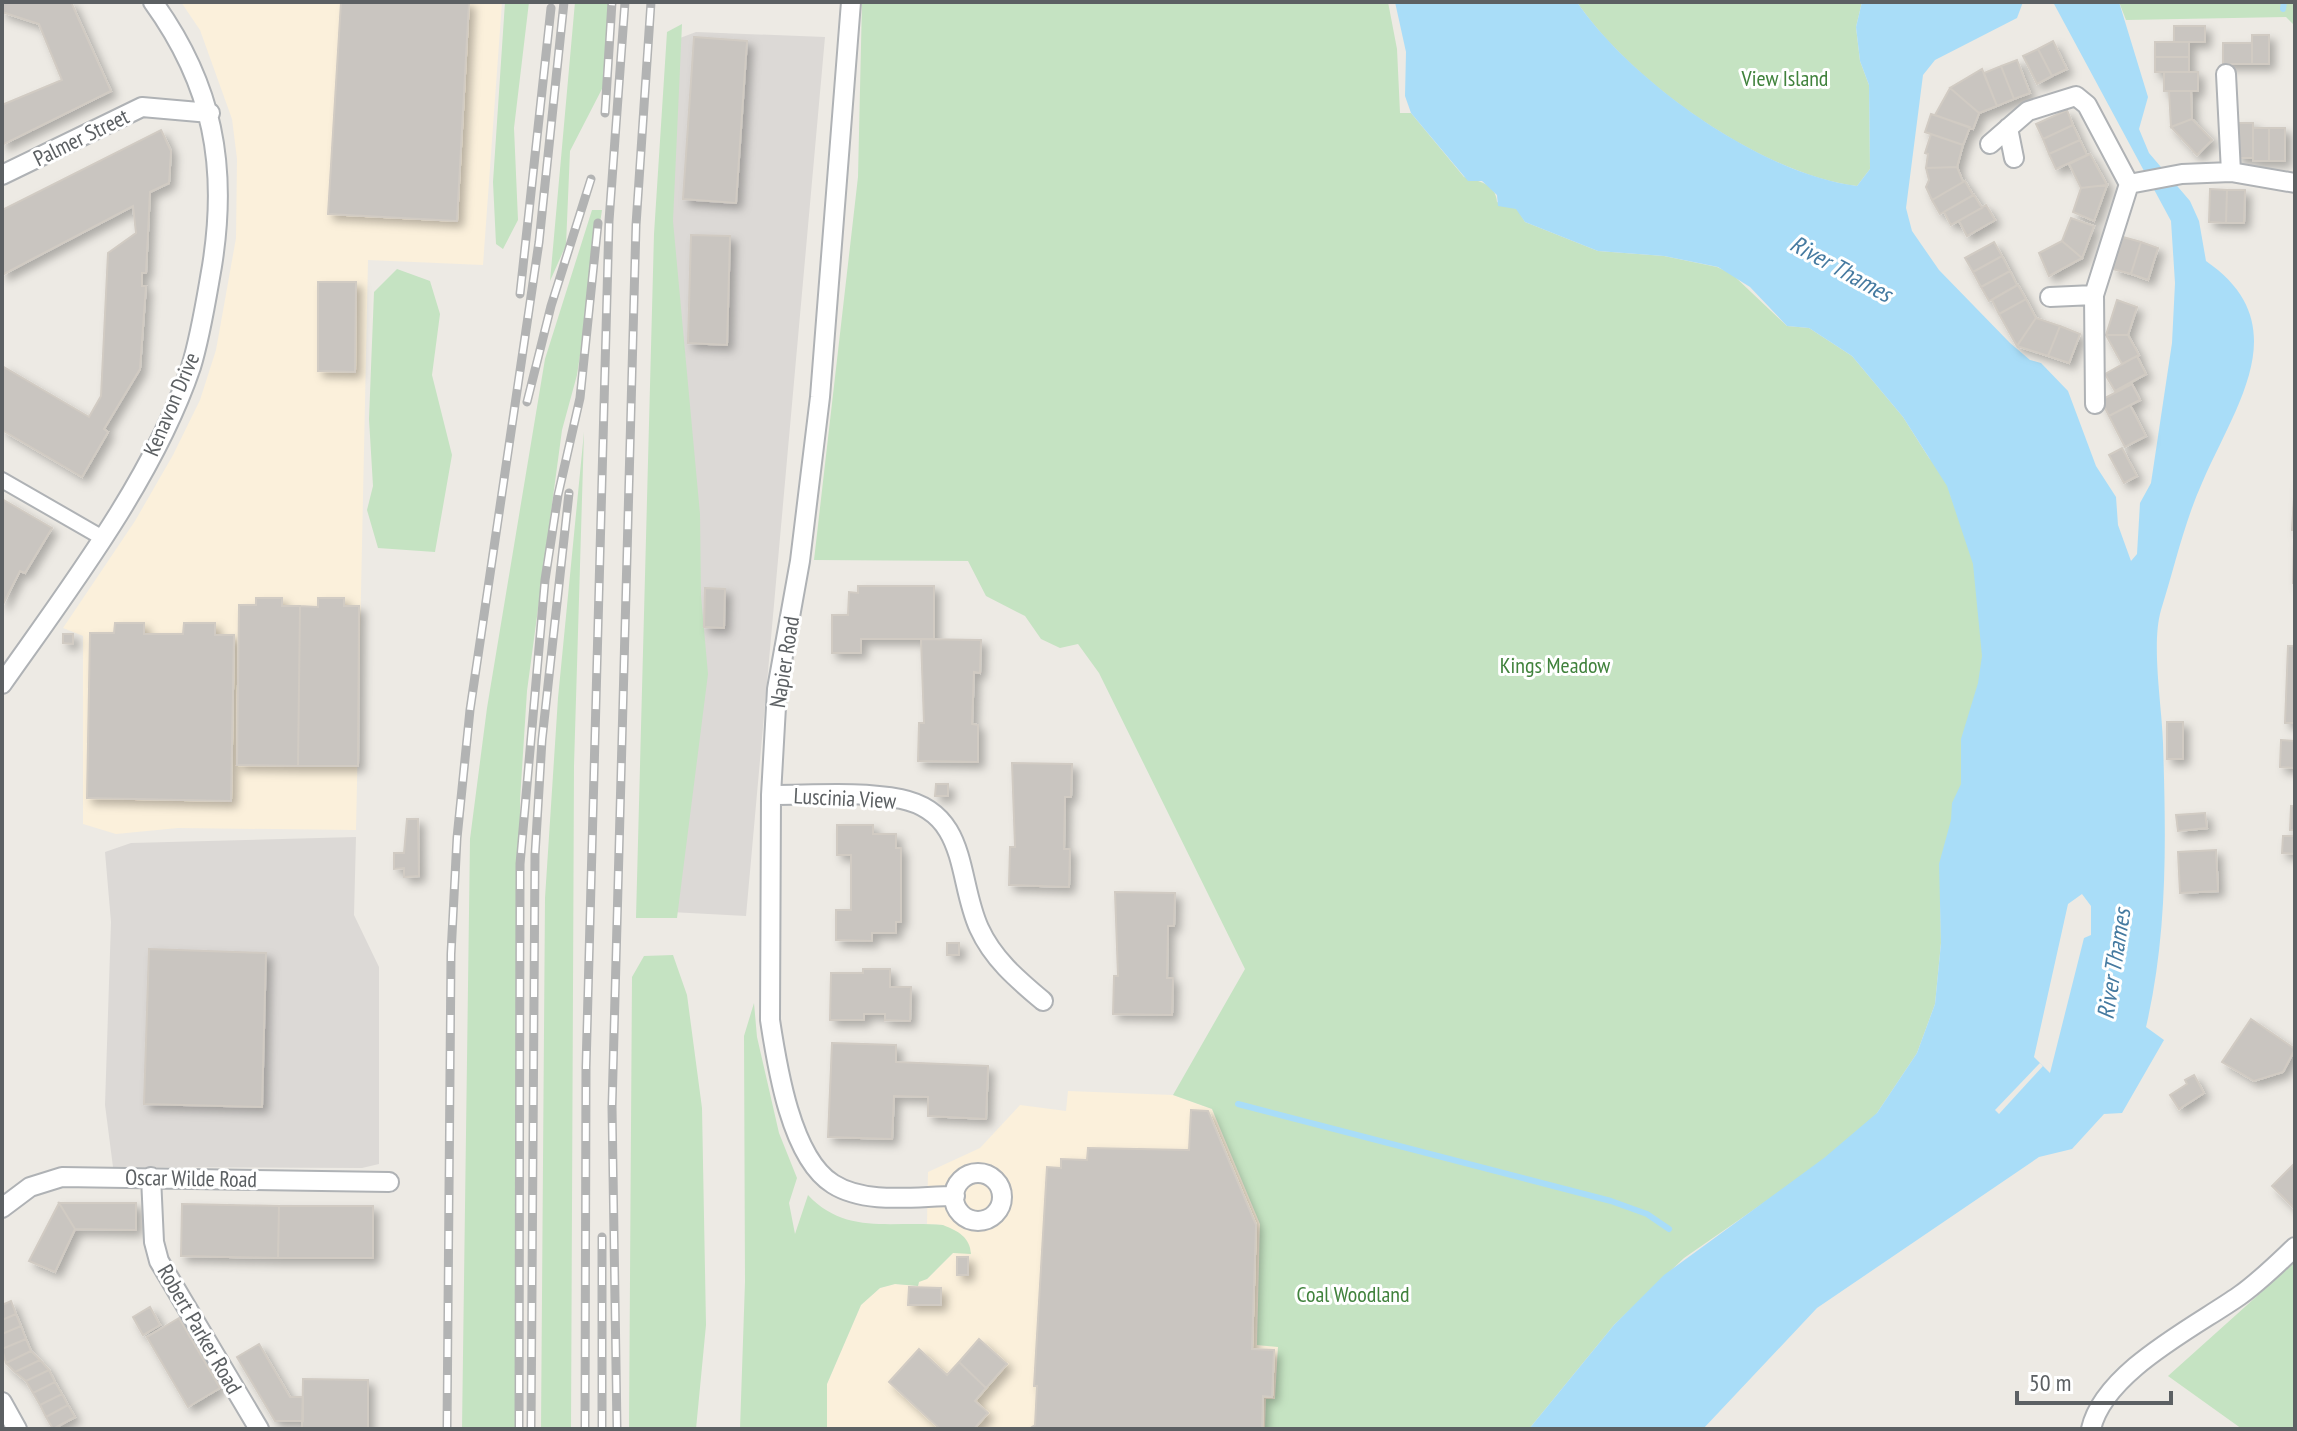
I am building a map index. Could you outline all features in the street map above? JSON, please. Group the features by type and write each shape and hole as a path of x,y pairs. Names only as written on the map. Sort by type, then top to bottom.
{"street":[{"name":"Kenavon Drive","path":"2,684 132,490 169,419 199,336 218,213 218,169 210,113 172,29 153,2"},
{"name":"Napier Road","path":"851,2 820,397 800,561 777,689 771,795 770,1020 787,1100 809,1160 833,1184 848,1191 878,1196 955,1196"},
{"path":"2226,74 2231,172"},
{"path":"1990,144 2028,111 2076,96 2087,105 2136,183"},
{"name":"Palmer Street","path":"2,175 142,107 210,113"},
{"path":"2008,128 2014,158"},
{"path":"2136,183 2182,174 2231,172 2295,183"},
{"path":"2095,404 2094,295 2136,183"},
{"path":"2050,297 2094,295"},
{"path":"2,480 101,537"},
{"name":"Luscinia View","path":"771,795 904,800 933,814 954,840 973,914 994,956 1043,1001"},
{"name":"Oscar Wilde Road","path":"2,1208 30,1187 62,1177 389,1182"},
{"name":"Robert Parker Road","path":"151,1177 154,1242 159,1261 259,1429"},
{"path":"2091,1429 2095,1409 2134,1369 2241,1294 2295,1247"},
{"path":"2,1402 17,1429"}],"shaded area":[{"path":"181,2 502,2 483,265 368,260 356,830 178,828 116,834 83,824 83,636 63,628 135,521 200,400 216,350 236,238 237,159 232,119 200,30"},
{"path":"696,32 825,37 746,916 671,912 665,220 680,38"},
{"path":"356,837 354,915 379,967 379,1164 362,1168 113,1167 105,1105 111,922 105,852 131,843"},
{"path":"1068,1091 1173,1095 1212,1109 1260,1224 1257,1345 1278,1346 1275,1400 1266,1400 1265,1429 827,1429 827,1384 861,1305 880,1288 895,1284 918,1286 919,1281 927,1279 953,1253 943,1225 927,1224 928,1172 980,1148 1020,1105 1066,1111"}],"green space":[{"path":"505,2 529,2 514,128 518,220 503,249 496,244 493,182"},
{"path":"575,2 609,2 604,85 570,151 566,245 550,281"},
{"name":"Kings Meadow","path":"862,2 1388,2 1397,49 1400,113 1411,113 1464,177 1490,187 1497,202 1517,209 1525,222 1598,251 1664,256 1717,267 1732,274 1787,326 1809,328 1852,356 1903,417 1929,458 1950,478 1950,494 1986,593 1981,733 1940,877 1941,943 1935,1004 1917,1053 1875,1116 1876,1125 1684,1258 1614,1325 1529,1429 1265,1429 1266,1399 1275,1399 1278,1347 1257,1345 1260,1224 1212,1109 1173,1095 1245,969 1099,673 1078,644 1060,648 1041,639 1025,616 986,596 968,561 814,560 858,177"},
{"name":"View Island","path":"1577,2 1862,2 1856,27 1860,61 1869,85 1870,169 1857,186 1820,178 1740,144 1701,120 1630,63"},
{"path":"2119,2 2295,2 2295,26 2286,17 2126,20"},
{"path":"682,24 673,221 700,514 701,596 708,674 677,918 636,918 654,234 667,32"},
{"path":"592,210 602,210 577,375 562,430 527,691 520,800 519,1429 462,1429 470,839 487,708 545,359"},
{"path":"397,269 430,281 440,314 432,375 452,455 435,552 378,548 367,510 373,486 369,419 374,292"},
{"path":"584,432 574,766 571,1429 541,1429 545,898 558,698"},
{"path":"673,955 687,995 702,1108 706,1325 696,1429 629,1429 632,977 644,956"},
{"path":"754,1003 757,1037 779,1133 797,1178 789,1203 795,1234 808,1195 823,1208 854,1221 943,1225 962,1235 970,1248 971,1254 953,1253 918,1286 895,1284 880,1288 861,1305 827,1384 827,1429 740,1429 745,1282 744,1036"},
{"path":"2295,1262 2295,1429 2242,1429 2168,1376"}],"water":[{"name":"River Thames","path":"1395,2 1577,2 1630,62 1701,119 1780,163 1820,178 1857,186 1870,169 1869,85 1860,61 1856,27 1862,2 2023,2 2017,18 1935,60 1923,75 1906,208 1912,231 1939,270 2010,343 2030,360 2041,363 2068,391 2096,466 2116,497 2118,525 2131,561 2137,554 2140,503 2151,483 2172,343 2175,283 2171,221 2053,2 2119,2 2148,97 2139,129 2149,153 2190,201 2199,221 2206,261 2233,285 2249,311 2254,338 2251,366 2243,394 2190,514 2158,624 2164,779 2164,886 2158,956 2146,1027 2164,1040 2122,1113 2104,1114 2072,1149 2039,1157 1817,1308 1703,1429 1529,1429 1614,1325 1664,1275 1824,1158 1877,1113 1917,1053 1935,1004 1941,943 1939,864 1951,820 1952,803 1961,784 1961,739 1978,683 1982,656 1973,564 1947,486 1903,417 1852,356 1809,328 1787,326 1750,287 1718,267 1664,256 1598,251 1525,222 1516,209 1498,206 1497,195 1482,181 1468,181 1411,113 1405,96 1406,52","holes":["2082,894 2091,906 2091,935 2084,938 2050,1073 2034,1057 2068,904"]}],"pier":[{"path":"2040,1063 2043,1066 1999,1114 1995,1110"}],"building":[{"path":"2,2 71,2 111,91 2,145 2,105 62,80 39,24 2,12"},
{"path":"341,2 469,2 457,221 328,214"},
{"path":"2174,26 2205,26 2205,42 2174,42"},
{"path":"2252,35 2269,35 2269,64 2252,64"},
{"path":"694,37 747,41 736,203 683,199"},
{"path":"2053,41 2067,69 2052,76 2038,49"},
{"path":"2155,42 2189,42 2189,57 2155,57"},
{"path":"2223,43 2252,43 2252,64 2223,64"},
{"path":"2038,49 2052,76 2037,84 2023,56"},
{"path":"2155,57 2189,57 2189,72 2155,72"},
{"path":"2017,60 2030,93 2014,99 2001,66"},
{"path":"2001,66 2014,99 1997,106 1984,73"},
{"path":"1982,69 1997,106 1979,113 1950,88"},
{"path":"2164,72 2198,72 2198,91 2164,91"},
{"path":"1950,88 1979,113 1973,129 1935,115"},
{"path":"2169,91 2191,91 2192,119 2171,127"},
{"path":"2067,110 2073,125 2043,139 2036,124"},
{"path":"1931,114 1970,127 1963,145 1925,132"},
{"path":"2192,119 2212,140 2197,155 2171,127"},
{"path":"2237,123 2253,123 2253,158 2237,158"},
{"path":"2073,125 2080,140 2049,154 2043,139"},
{"path":"2253,128 2269,128 2269,161 2253,161"},
{"path":"2269,128 2285,128 2285,161 2269,161"},
{"path":"161,130 171,151 169,183 150,192 146,273 142,273 142,286 146,286 140,369 104,429 108,432 82,477 2,430 2,366 89,417 101,396 108,253 136,233 133,206 2,275 2,210"},
{"path":"1931,134 1963,145 1957,167 1926,168 1928,154 1925,153"},
{"path":"2080,140 2087,155 2056,169 2049,154"},
{"path":"2090,154 2107,185 2081,188 2069,164"},
{"path":"1957,167 1963,182 1932,200 1926,187 1929,180 1926,168"},
{"path":"1965,181 1973,195 1940,214 1932,200"},
{"path":"2107,185 2094,221 2073,212 2081,188"},
{"path":"2210,189 2227,190 2226,223 2209,222"},
{"path":"2227,190 2245,190 2244,223 2226,223"},
{"path":"1974,195 1982,208 1951,225 1944,212"},
{"path":"1986,205 1995,220 1967,236 1959,221"},
{"path":"2071,218 2094,226 2082,258 2062,241"},
{"path":"691,235 730,236 727,345 688,343"},
{"path":"2123,237 2141,242 2131,274 2113,269"},
{"path":"2062,241 2082,258 2049,276 2039,253"},
{"path":"1994,242 2002,256 1973,272 1965,258"},
{"path":"2141,242 2158,248 2148,280 2131,274"},
{"path":"2002,256 2010,271 1981,287 1973,272"},
{"path":"2010,271 2017,285 1989,301 1981,287"},
{"path":"318,282 356,282 355,372 318,371"},
{"path":"2018,285 2026,299 1999,314 1992,300"},
{"path":"2026,299 2036,318 2017,346 1999,314"},
{"path":"2117,300 2137,307 2128,335 2106,335"},
{"path":"2036,318 2060,326 2048,356 2017,346"},
{"path":"2060,326 2080,334 2069,363 2048,356"},
{"path":"2106,335 2128,335 2139,355 2122,364"},
{"path":"2137,356 2146,374 2115,391 2105,374"},
{"path":"2132,384 2140,400 2109,416 2101,400"},
{"path":"2130,405 2146,436 2125,447 2109,416"},
{"path":"2122,448 2137,476 2124,483 2109,455"},
{"path":"2295,480 2295,530 2292,530"},
{"path":"2,499 52,528 25,573 20,571 2,606"},
{"path":"2294,539 2295,583 2293,583"},
{"path":"858,586 934,586 934,639 861,639 861,653 832,653 832,615 848,615 849,592 858,593"},
{"path":"705,588 725,589 724,628 704,627"},
{"path":"256,598 282,598 282,606 300,606 298,766 237,765 239,605 256,605"},
{"path":"318,598 344,598 344,606 359,606 358,766 298,766 300,606 318,607"},
{"path":"115,623 144,623 144,634 183,634 184,623 215,623 215,635 234,635 231,801 87,798 90,633 114,633"},
{"path":"63,634 73,634 73,644 63,643"},
{"path":"921,639 981,640 980,673 974,672 972,724 978,725 978,762 918,761 919,723 924,723"},
{"path":"2288,646 2295,646 2295,723 2285,723"},
{"path":"2167,722 2183,722 2183,759 2167,759"},
{"path":"2281,740 2295,741 2295,768 2280,767"},
{"path":"1012,763 1072,764 1071,797 1065,797 1064,849 1070,849 1069,887 1009,885 1010,847 1015,847"},
{"path":"936,784 948,784 948,796 935,796"},
{"path":"2291,806 2295,806 2295,830 2290,830"},
{"path":"2205,813 2207,828 2178,831 2176,815"},
{"path":"407,819 418,819 419,876 404,877 404,868 394,869 394,853 404,853"},
{"path":"837,825 873,825 873,834 896,834 896,848 901,848 901,922 896,922 896,933 872,933 872,941 836,940 836,910 851,910 851,855 837,855"},
{"path":"2283,836 2295,836 2295,854 2282,853"},
{"path":"2216,850 2218,891 2180,893 2178,852"},
{"path":"1115,892 1175,893 1174,926 1168,926 1167,978 1173,978 1172,1015 1113,1014 1114,976 1118,976"},
{"path":"947,943 959,943 959,955 947,955"},
{"path":"149,949 266,953 262,1107 144,1104"},
{"path":"863,969 890,969 890,987 911,987 910,1021 885,1020 885,1014 864,1014 864,1020 830,1020 831,973 863,973"},
{"path":"2251,1019 2295,1049 2283,1072 2254,1081 2222,1062"},
{"path":"832,1043 896,1045 896,1062 988,1066 986,1119 928,1116 928,1097 894,1096 892,1139 828,1137"},
{"path":"2194,1075 2204,1093 2179,1109 2170,1095 2187,1084 2185,1080"},
{"path":"1191,1110 1208,1111 1256,1225 1252,1349 1274,1350 1272,1397 1263,1396 1262,1429 1029,1429 1035,1425 1037,1386 1034,1386 1047,1167 1061,1168 1061,1159 1087,1160 1088,1148 1189,1150"},
{"path":"2295,1163 2295,1209 2272,1186"},
{"path":"59,1203 75,1229 55,1272 29,1261"},
{"path":"59,1203 136,1203 136,1230 75,1229"},
{"path":"182,1204 279,1206 278,1258 181,1256"},
{"path":"279,1206 373,1206 373,1258 278,1258"},
{"path":"957,1257 968,1257 968,1275 957,1275"},
{"path":"909,1287 941,1288 941,1305 908,1305"},
{"path":"11,1301 16,1314 2,1320 2,1305"},
{"path":"150,1307 160,1325 143,1335 133,1317"},
{"path":"16,1314 21,1326 2,1334 2,1320"},
{"path":"179,1318 220,1388 188,1407 147,1337"},
{"path":"21,1326 26,1339 2,1349 2,1334"},
{"path":"26,1339 31,1351 6,1363 2,1349"},
{"path":"979,1339 1007,1364 986,1388 959,1362"},
{"path":"259,1344 290,1397 303,1397 303,1421 275,1421 237,1357"},
{"path":"919,1349 947,1375 959,1362 986,1388 975,1401 988,1413 974,1429 940,1429 889,1382"},
{"path":"31,1351 40,1360 15,1372 6,1363"},
{"path":"40,1360 49,1370 26,1381 15,1372"},
{"path":"49,1370 55,1382 33,1393 26,1381"},
{"path":"303,1379 368,1380 368,1429 302,1429"},
{"path":"55,1382 62,1394 40,1405 33,1393"},
{"path":"62,1394 68,1405 46,1417 40,1405"},
{"path":"68,1405 75,1417 53,1429 46,1417"}],"waterway":[{"path":"2283,9 2284,2"},
{"path":"1238,1104 1611,1201 1647,1214 1669,1229"}],"railway":[{"path":"447,1429 451,954 457,838 470,710 539,242 564,2"},
{"path":"605,113 612,2"},
{"path":"585,1429 586,1068 609,221 625,2"},
{"path":"617,1429 612,1107 636,225 651,2"},
{"path":"520,294 551,8"},
{"path":"527,402 551,306 591,179"},
{"path":"519,1429 520,864 545,580 558,495 580,398 598,223"},
{"path":"531,1429 535,855 542,740 569,493"},
{"path":"602,1237 602,1429"}],"park label":[{"name":"Coal Woodland","path":"1353,1294"}]}
